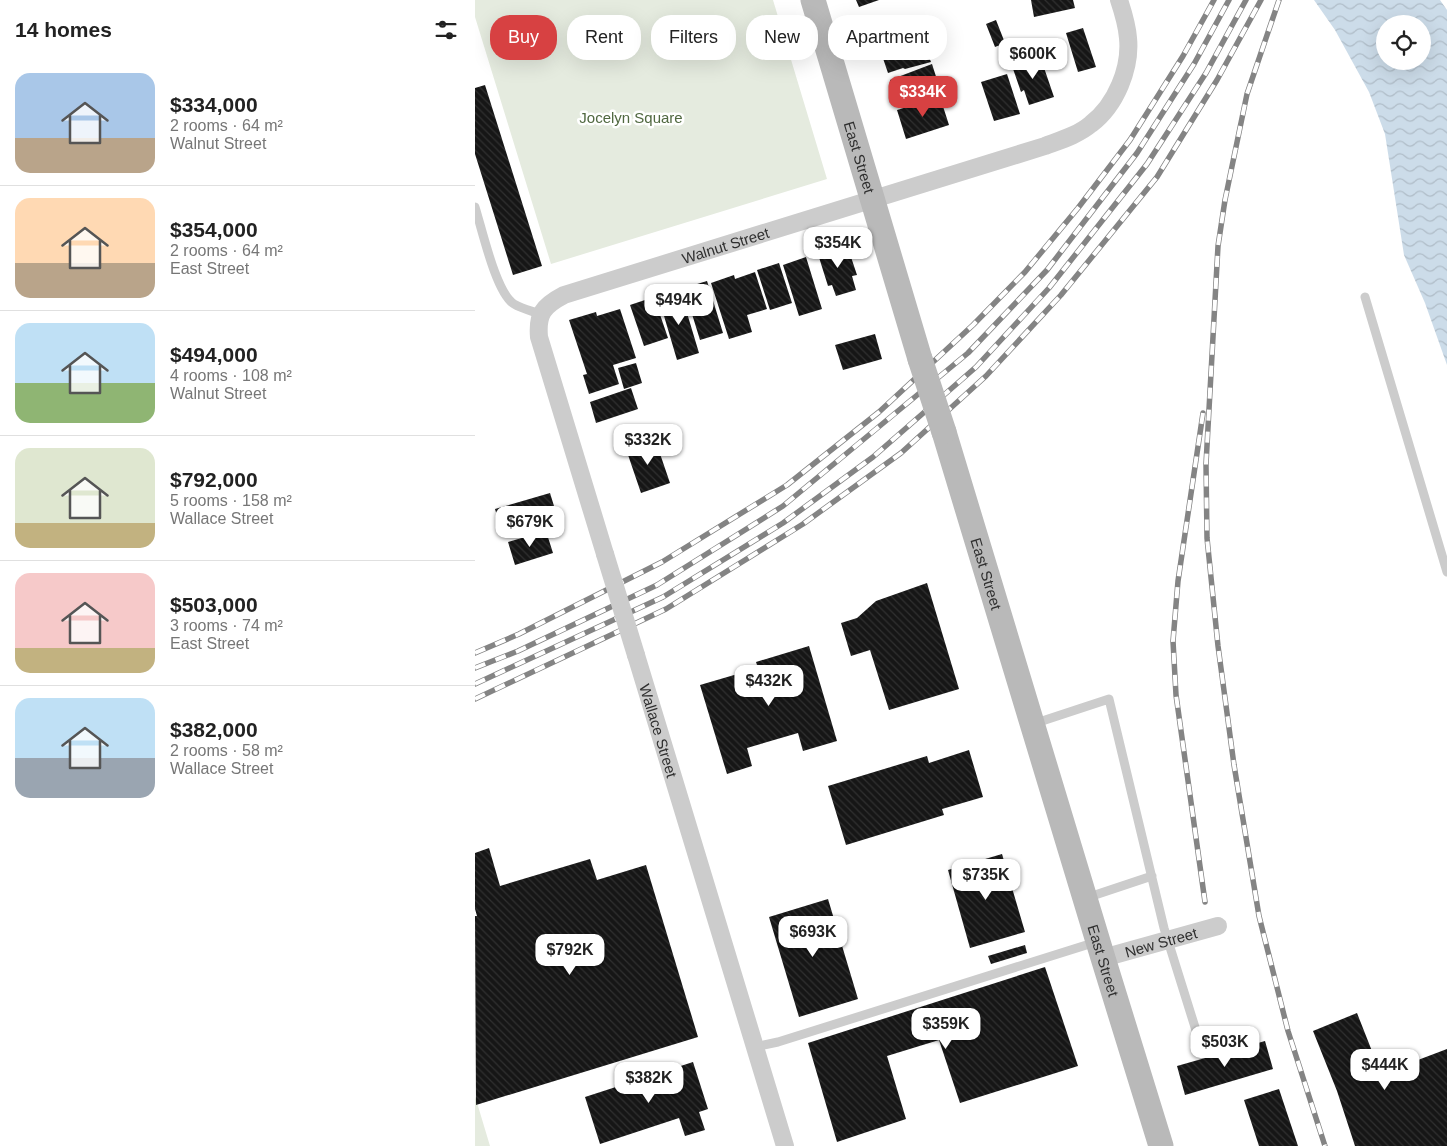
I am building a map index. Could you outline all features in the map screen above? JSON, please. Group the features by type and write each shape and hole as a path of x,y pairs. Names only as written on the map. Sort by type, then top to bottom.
{"main road":[{"name":"East Street","path":"813,0 920,359 944,432 1161,1146"}],"street":[{"name":"Walnut Street","path":"540,314 551,302 563,295 1069,137 1091,124 1108,106 1120,85 1127,64 1128,38 1119,0"},
{"name":"Wallace Street","path":"540,314 538,325 539,337 785,1146"},
{"name":"New Street","path":"1101,950 1168,940 1218,926"}],"lane":[{"path":"475,207 498,281 507,297 513,304 540,314"},
{"path":"1365,297 1447,572"},
{"path":"1032,724 1109,699 1168,940 1199,1040"},
{"path":"1085,898 1152,876"},
{"path":"755,1047 1101,950"}],"green space":[{"name":"Jocelyn Square","path":"475,0 773,0 778,15 746,15 746,60 791,60 827,179 551,264 475,17"},
{"path":"475,1096 490,1146 475,1146"}],"water":[{"path":"1314,0 1440,0 1447,10 1447,365 1425,303 1404,255 1385,134 1369,92 1335,30"}],"building":[{"path":"856,0 879,0 859,7"},
{"path":"1031,0 1073,0 1075,8 1034,17"},
{"path":"996,20 1005,43 995,47 986,24"},
{"path":"1083,28 1096,67 1078,72 1066,33"},
{"path":"1040,56 1054,97 1029,105 1024,90 1021,92 1012,66"},
{"path":"884,60 930,60 931,62 903,68 888,73"},
{"path":"932,64 940,89 897,103 890,80"},
{"path":"1007,74 1020,114 994,121 981,82"},
{"path":"485,85 542,266 513,275 475,154 475,88"},
{"path":"940,97 949,125 906,139 897,110"},
{"path":"842,243 847,258 851,257 857,275 852,276 856,290 836,296 832,285 828,286 817,251"},
{"path":"806,257 822,309 799,316 783,265"},
{"path":"779,263 792,303 770,310 757,270"},
{"path":"755,272 767,309 747,315 752,332 729,339 711,283 734,275 735,279"},
{"path":"707,281 723,333 700,340 684,288"},
{"path":"681,293 699,353 677,360 659,299"},
{"path":"654,297 668,338 644,346 630,305"},
{"path":"620,309 636,358 613,365 619,384 589,394 583,375 587,374 569,320 596,312 597,316"},
{"path":"875,334 882,359 843,370 835,345"},
{"path":"636,363 642,383 624,389 618,368"},
{"path":"631,388 638,409 596,423 590,402"},
{"path":"655,439 670,483 641,493 626,449"},
{"path":"550,493 558,519 503,535 495,509"},
{"path":"546,531 553,553 515,565 508,542"},
{"path":"927,583 959,689 889,710 870,650 851,656 841,623 857,618 876,601"},
{"path":"809,646 837,741 803,751 798,733 747,748 752,766 727,774 700,685 758,668 756,662"},
{"path":"969,750 983,797 942,809 944,815 846,845 828,786 927,756 929,763"},
{"path":"489,848 500,886 590,859 597,880 646,865 698,1037 476,1105 475,916 477,916 475,909 475,853"},
{"path":"1002,854 1025,932 970,948 948,870"},
{"path":"828,899 858,999 799,1017 769,917"},
{"path":"1025,945 1027,953 991,964 988,956"},
{"path":"1045,967 1078,1066 960,1103 939,1040 887,1056 906,1119 837,1142 808,1043"},
{"path":"1357,1013 1381,1074 1447,1049 1447,1146 1355,1146 1337,1091 1313,1031"},
{"path":"1265,1041 1273,1069 1185,1095 1177,1066"},
{"path":"693,1062 708,1109 699,1112 705,1130 685,1136 679,1118 600,1144 585,1097"},
{"path":"1279,1089 1298,1146 1259,1146 1244,1100"}],"railway":[{"path":"475,653 519,634 662,562 787,485 879,412 973,325 1025,272 1078,208 1130,140 1183,56 1214,0"},
{"path":"475,668 518,651 657,585 783,506 968,353 1047,270 1137,153 1194,64 1229,0"},
{"path":"475,684 663,597 783,523 873,457 976,367 1049,288 1147,164 1206,73 1246,0"},
{"path":"475,699 666,609 803,524 901,453 986,376 1061,295 1157,177 1217,80 1261,0"},
{"path":"1279,0 1247,94 1225,200 1218,246 1206,464 1207,538 1218,646 1234,765 1259,916 1288,1031 1325,1146"},
{"path":"1203,413 1178,581 1173,641 1176,695 1205,902"}]}
